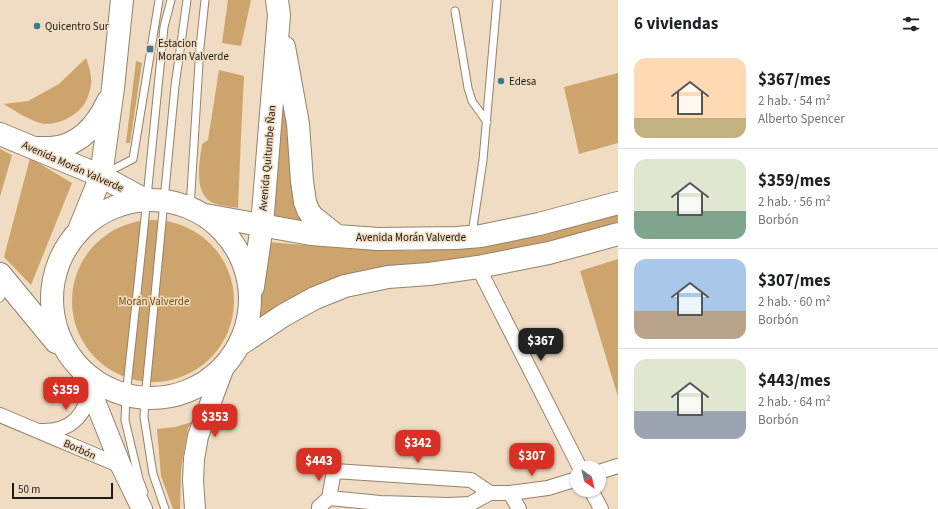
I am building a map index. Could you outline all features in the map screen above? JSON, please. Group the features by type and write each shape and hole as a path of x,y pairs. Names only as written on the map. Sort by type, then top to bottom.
{"main road":[{"path":"122,0 113,88 101,176 78,231 62,255 52,282 51,311 58,338 84,375 122,466 144,503"},
{"path":"278,8 298,124 305,202 312,216 337,236"},
{"name":"Avenida Quitumbe Ñan","path":"249,316 262,225 278,8"},
{"path":"34,148 52,148 64,145 84,134 96,122 105,107 113,88"},
{"name":"Avenida Morán Valverde","path":"0,134 101,176 152,200"},
{"path":"78,231 98,215 120,205 152,200 177,203 196,211 225,233 242,258 250,286 249,316 239,345 224,367 198,436 194,459 194,509"},
{"name":"Avenida Morán Valverde","path":"196,211 311,234 378,239 481,236 539,224 618,203"},
{"path":"239,345 284,315 315,298 345,286 388,277 429,274 478,267 549,253 618,234"},
{"path":"3,285 84,375 135,397 173,396 199,386 224,367"}],"street":[{"path":"478,267 576,461"},
{"name":"Borbón","path":"39,431 59,430 68,426 82,412 87,404 89,395 84,375"},
{"name":"Borbón","path":"0,415 122,466"},
{"path":"606,470 618,466"},
{"path":"319,509 329,498 334,471 471,480 490,493"},
{"path":"329,498 382,506 449,507 470,504 490,493 510,493 548,488 570,481"},
{"path":"510,493 519,509"},
{"path":"595,497 601,509"}],"lane":[{"path":"101,176 133,159 159,0"},
{"path":"144,503 125,420 135,397 152,200 164,27 171,0"},
{"path":"165,509 153,474 144,417 135,397 152,200 175,86 187,0"},
{"path":"196,211 200,47 206,0"},
{"path":"472,237 483,160 497,0"},
{"path":"455,11 468,88 472,101 487,122"}],"green space":[{"path":"228,0 251,0 241,46 222,43"},
{"path":"86,58 91,75 91,85 88,96 81,108 66,119 53,123 40,123 26,117 4,104 28,101 59,84"},
{"path":"136,61 142,63 130,143 126,143"},
{"path":"281,68 304,221 271,218"},
{"path":"219,70 244,76 238,208 211,202 205,197 200,183 199,167 202,144 208,140"},
{"path":"618,73 618,143 579,154 564,87"},
{"path":"0,149 12,155 0,197"},
{"path":"30,158 72,183 31,285 4,257"},
{"path":"618,215 618,228 513,253 420,265 257,321 268,242 351,249 412,251 488,243"},
{"name":"Morán Valverde","path":"145,220 161,220 177,223 191,229 204,238 216,250 225,263 231,277 234,301 233,317 225,339 216,352 204,364 191,373 177,379 161,382 145,382 129,379 115,373 102,364 90,352 81,339 75,325 72,309 72,293 75,277 81,263 90,250 102,238 115,229 129,223"},
{"path":"618,259 618,397 580,271"},
{"path":"192,422 188,428 181,470 180,509 173,509 161,476 157,429 175,427"}],"place":[{"name":"Quicentro Sur","path":"37,26"},
{"name":"Estacion Moran Valverde","path":"150,49"},
{"name":"Edesa","path":"501,81"}]}
